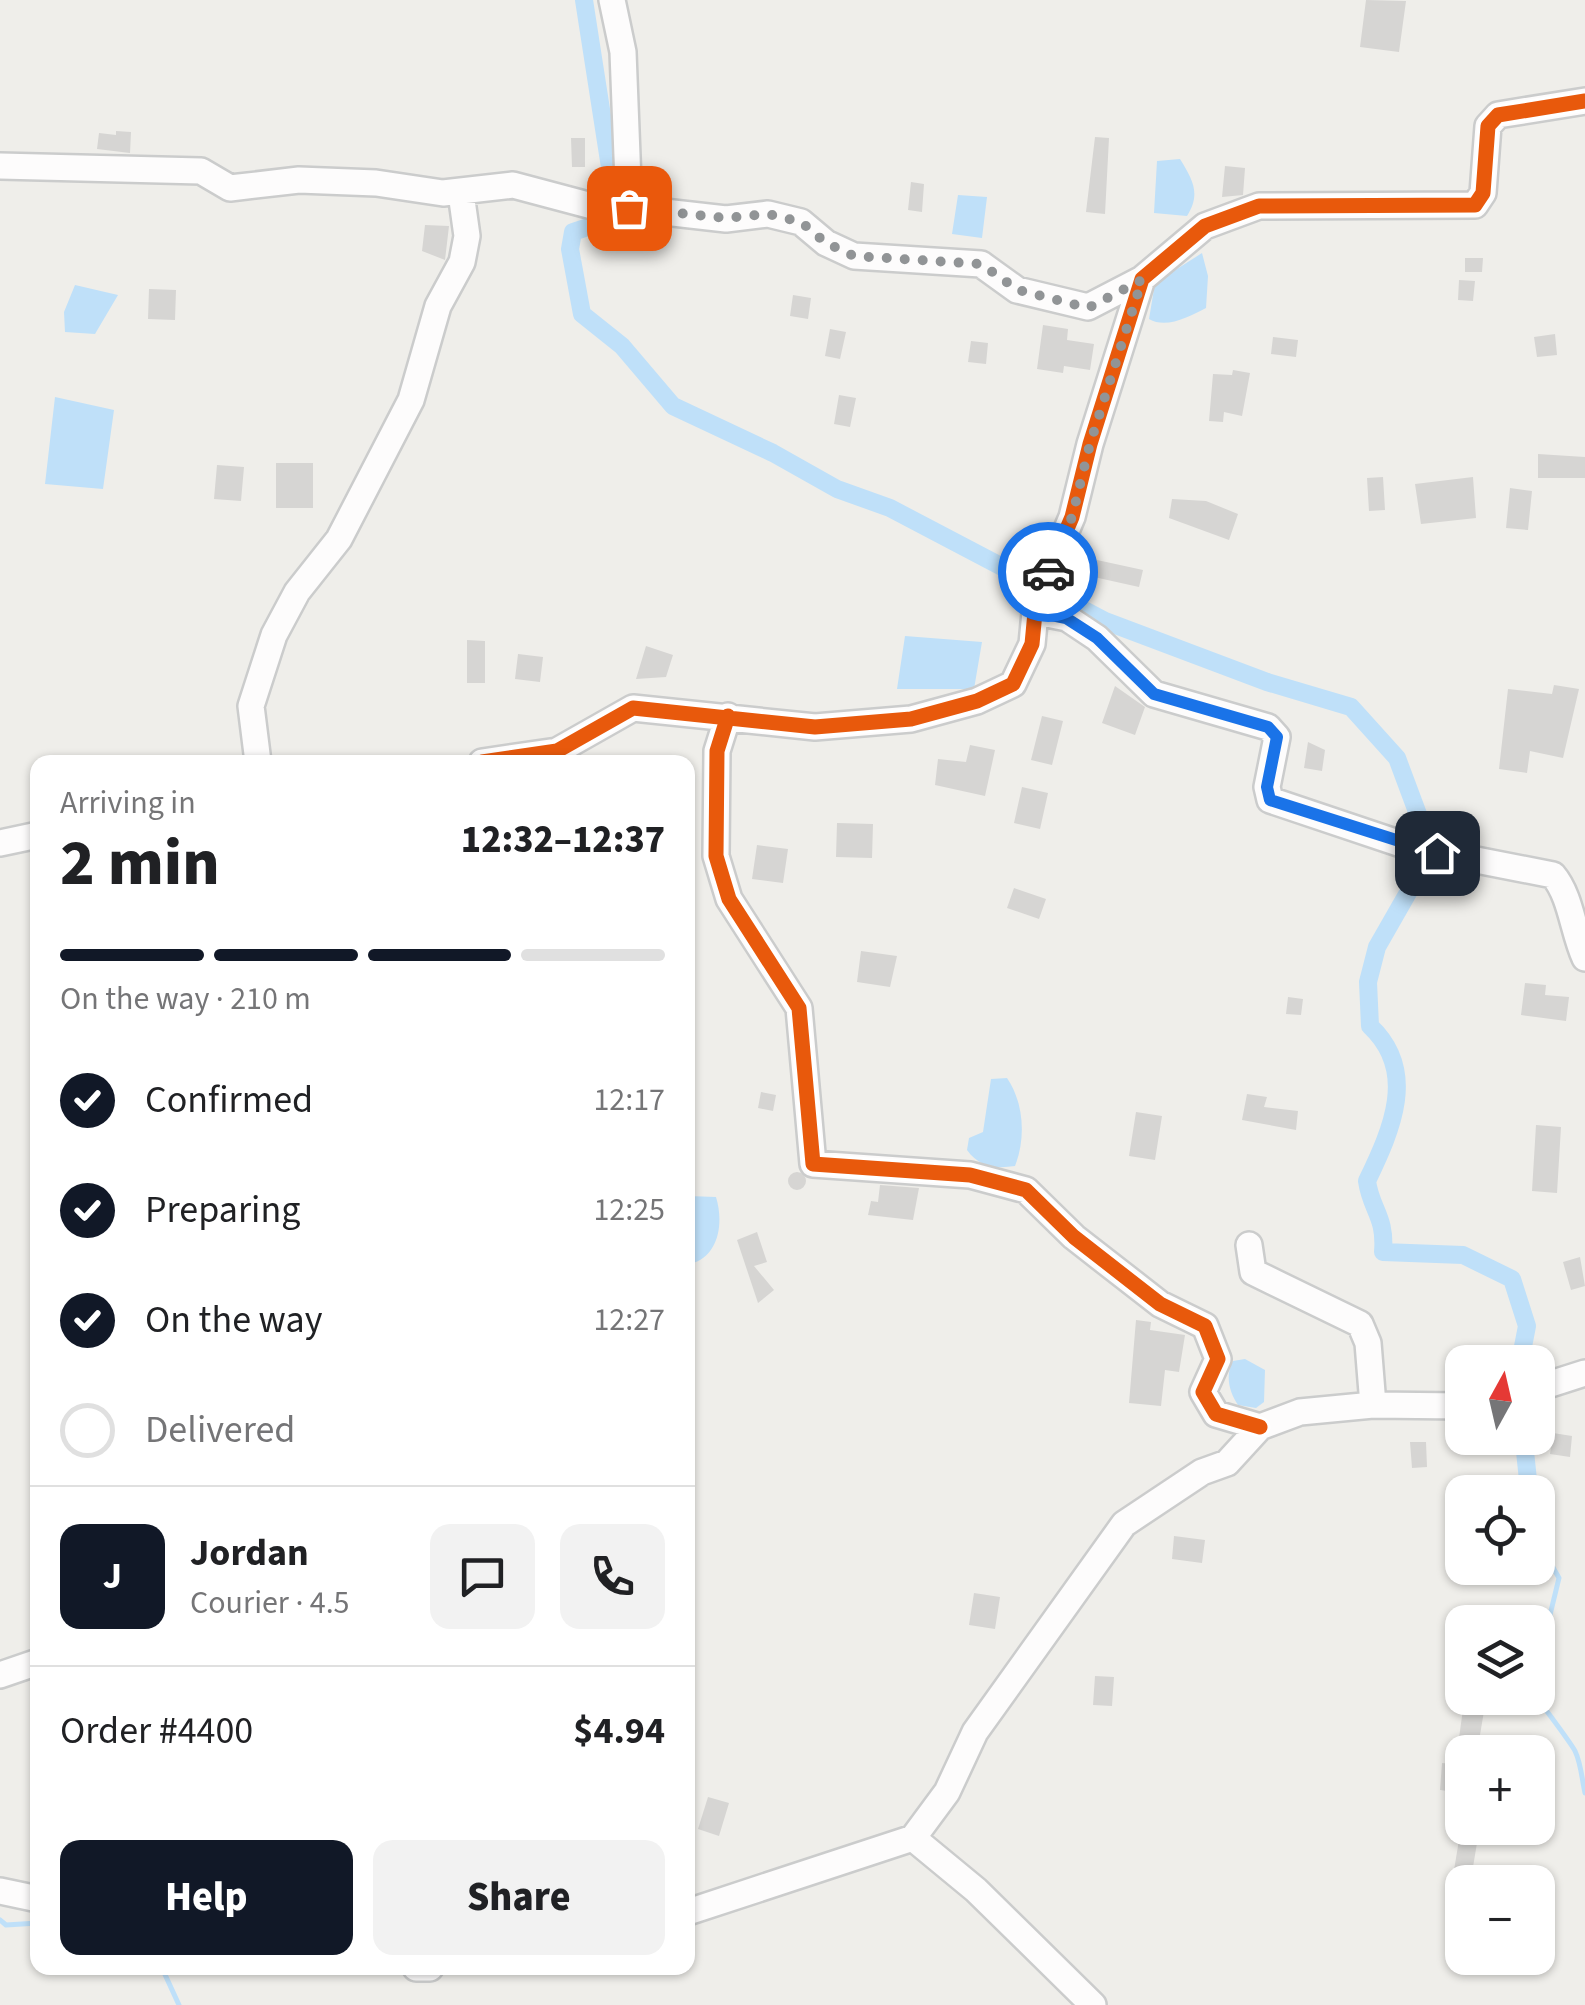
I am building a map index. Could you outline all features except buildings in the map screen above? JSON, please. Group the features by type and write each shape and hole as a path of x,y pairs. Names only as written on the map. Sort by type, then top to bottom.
{"street":[{"path":"612,0 624,52 629,208"},
{"path":"0,166 201,171 230,188 298,180 376,182 461,193 512,185 570,196 592,206 726,218 768,214 801,222 826,243 854,256 981,264 1018,290 1088,308 1142,280 1204,226 1258,206 1475,205 1483,192 1488,126 1498,115 1585,100"},
{"path":"257,755 251,706 274,635 298,592 339,540 412,400 438,306 462,262 467,236 461,193"},
{"path":"530,755 558,751 634,708 815,727 911,719 977,701 1013,684 1032,644 1036,602 1072,517 1090,444 1142,280"},
{"path":"1037,612 1066,618 1097,638 1154,694 1268,727 1277,737 1267,787 1270,800 1410,846 1553,874 1562,885 1585,958"},
{"path":"728,716 716,751 716,856 728,899 799,1008 813,1164 970,1175 1026,1190 1074,1237 1160,1304 1206,1326 1218,1359 1203,1392 1216,1414 1260,1427"},
{"path":"0,843 30,837"},
{"path":"1249,1245 1254,1272 1360,1324 1368,1343 1373,1405"},
{"path":"1555,1383 1585,1373"},
{"path":"695,1910 913,1838 947,1792 975,1732 1124,1524 1202,1472 1227,1463 1260,1427 1300,1412 1373,1405 1445,1406"},
{"path":"0,1675 30,1665"},
{"path":"913,1838 976,1890 1093,2005"},
{"path":"0,1891 30,1897"}],"water":[{"path":"1180,159 1194,187 1191,208 1187,216 1154,213 1157,161"},
{"path":"958,195 987,197 982,238 952,234"},
{"path":"1202,253 1208,276 1206,308 1170,322 1149,319 1155,283"},
{"path":"75,285 118,295 95,334 65,332 64,312"},
{"path":"55,397 114,410 103,489 45,484"},
{"path":"905,636 982,642 974,689 897,689"},
{"path":"1007,1078 1020,1109 1021,1144 1015,1166 994,1167 977,1160 967,1150 969,1138 983,1132 991,1079"},
{"path":"695,1196 716,1197 717,1238 695,1262"},
{"path":"1245,1359 1265,1370 1264,1402 1256,1408 1238,1405 1230,1389 1233,1361"}],"waterway":[{"path":"584,0 614,193"},
{"path":"606,221 573,232 570,249 582,314 622,346 673,406 773,453 837,489 890,508 1105,621 1267,682 1351,707 1397,758 1422,825 1423,847 1409,891 1377,947 1368,982 1370,1026 1385,1043 1397,1081 1392,1121 1367,1181 1369,1191 1380,1221 1383,1252 1463,1255 1512,1279 1527,1326 1523,1345"},
{"path":"1525,1455 1527,1475"},
{"path":"1552,1605 1559,1578 1555,1571"},
{"path":"1550,1715 1575,1751 1585,1793"},
{"path":"0,1920 6,1925 30,1924"},
{"path":"165,1975 179,2005"}],"cycle path":[{"path":"530,755 557,751 633,708 815,727 911,719 977,701 1013,684 1032,644 1036,602 1072,517 1090,444 1142,279 1205,226 1259,206 1475,205 1483,193 1488,126 1498,115 1585,101"},
{"path":"728,716 717,751 716,856 729,899 799,1008 813,1164 970,1175 1026,1190 1074,1237 1160,1304 1205,1326 1218,1359 1203,1392 1216,1414 1260,1427"}],"way so far":[{"path":"629,208 726,218 768,214 801,222 826,243 854,256 981,264 1018,290 1088,308 1142,280 1090,444 1072,517 1048,572"}],"route":[{"path":"1048,572 1036,602 1037,612 1066,618 1097,638 1154,694 1268,727 1277,737 1267,787 1270,800 1437,853"}]}
